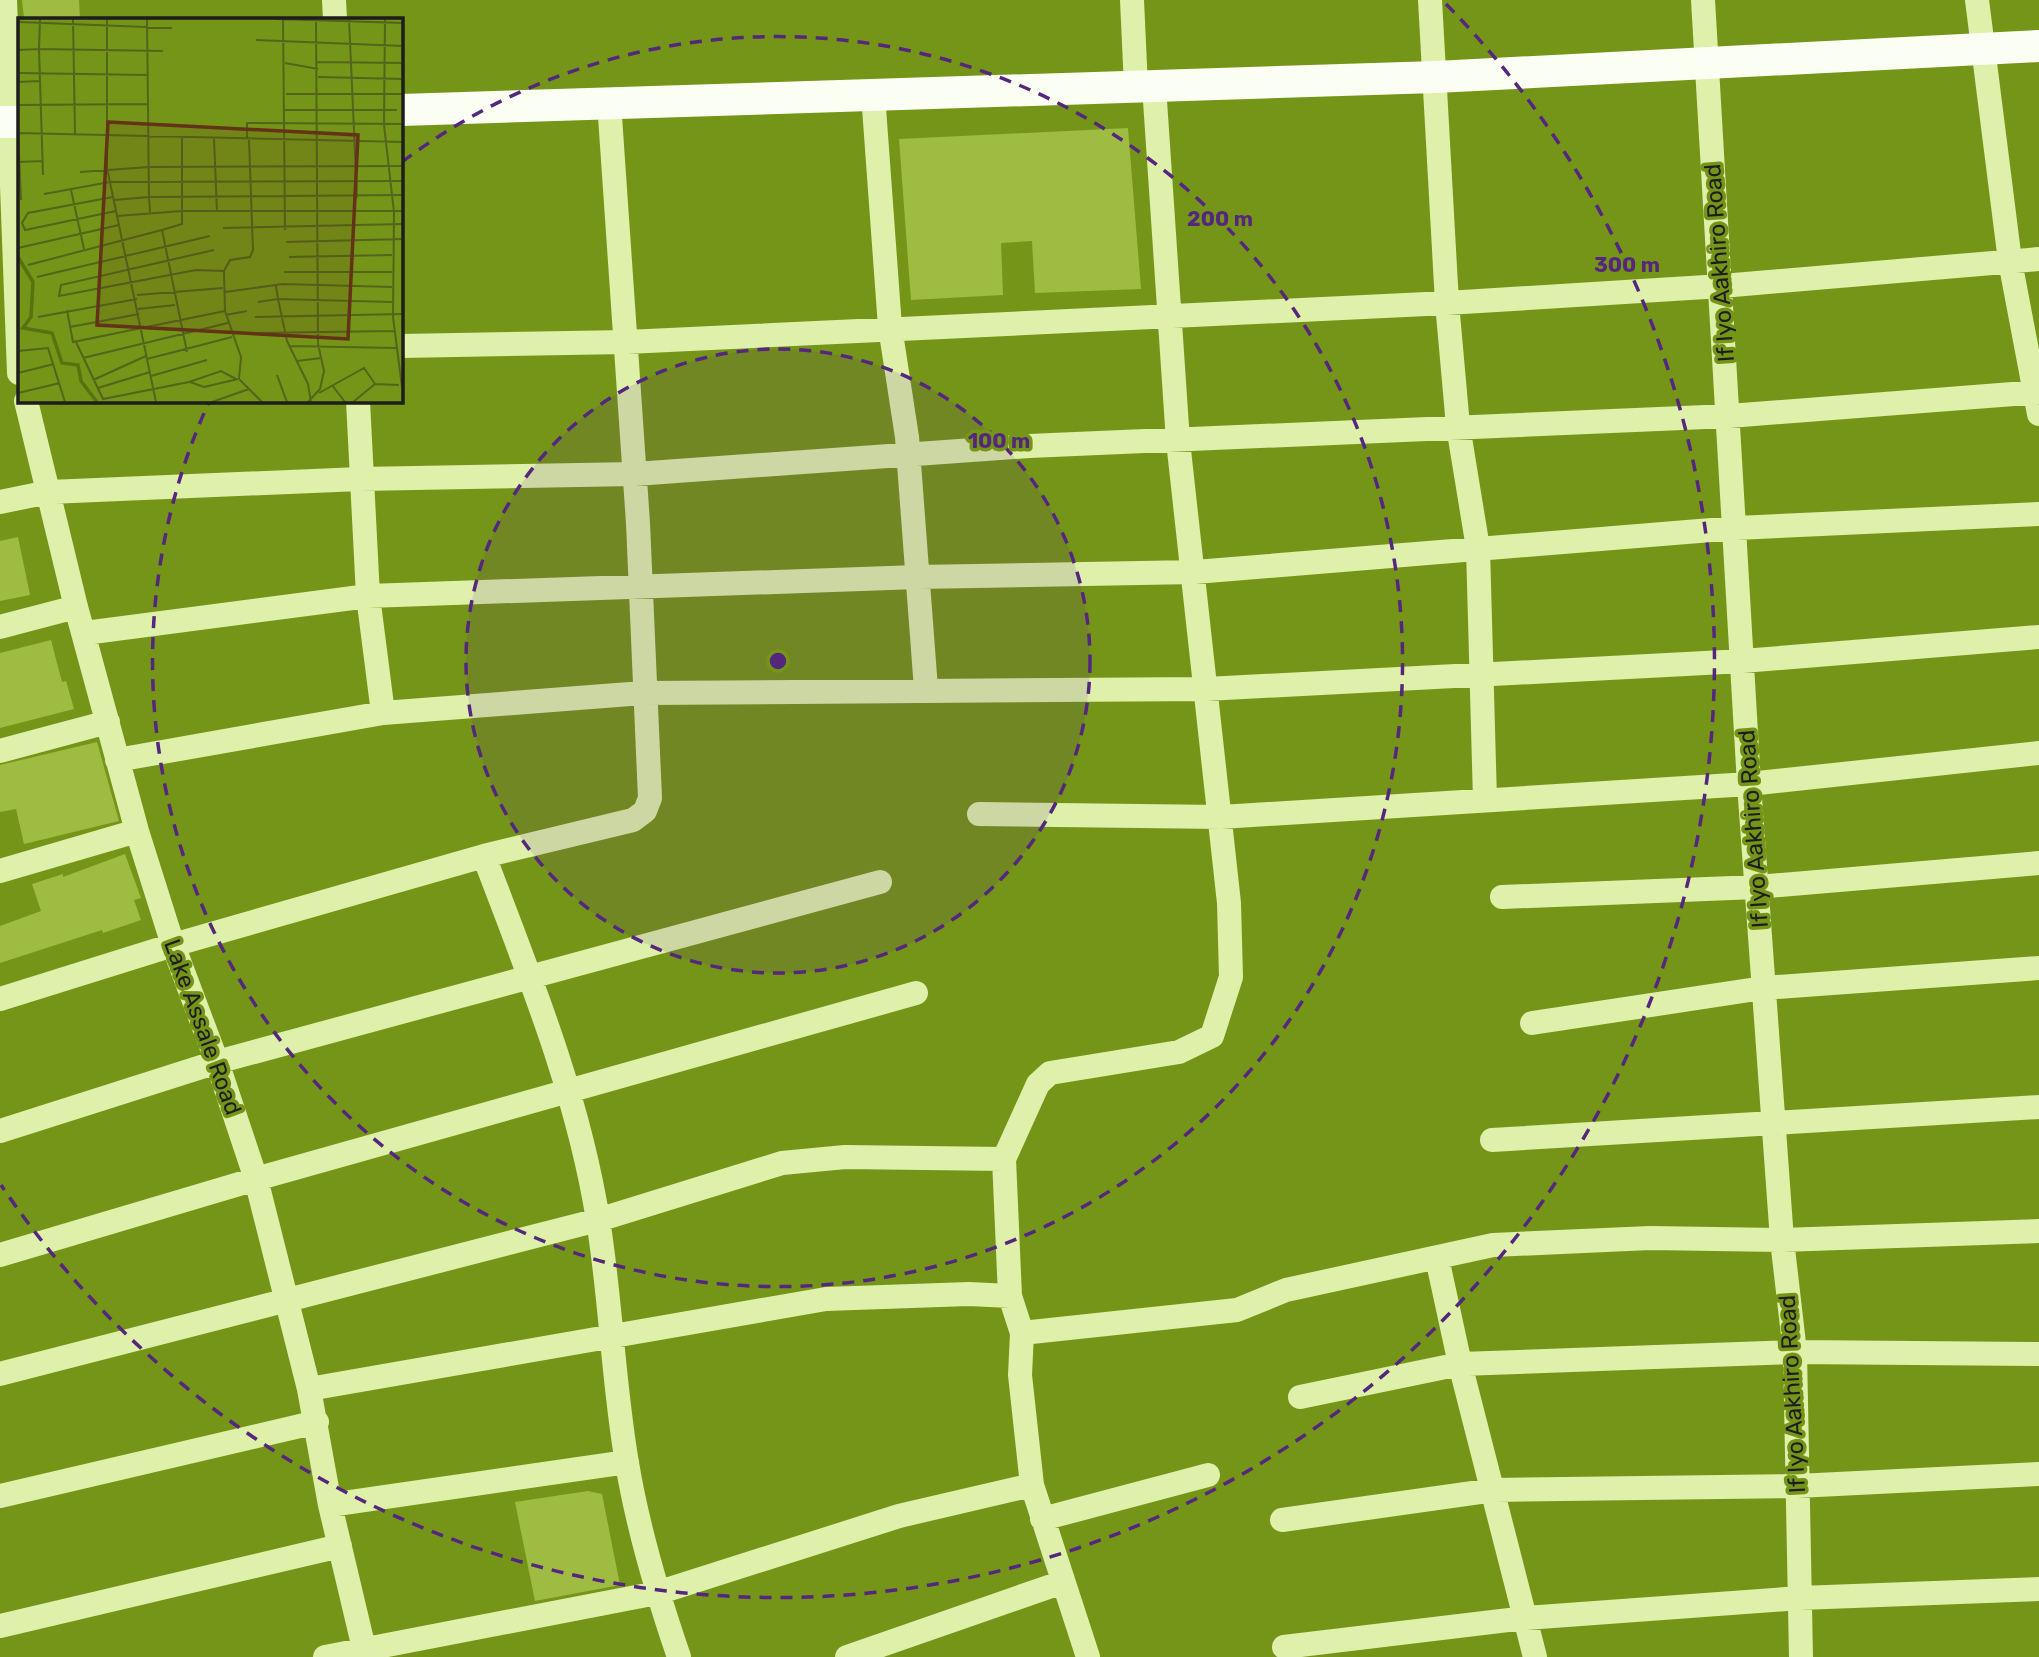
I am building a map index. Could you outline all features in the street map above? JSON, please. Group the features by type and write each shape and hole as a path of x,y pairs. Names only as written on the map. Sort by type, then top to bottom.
{"main road":[{"path":"402,110 1436,76 2039,46"}],"street":[{"path":"5,0 18,345"},
{"path":"334,0 335,18"},
{"path":"1088,1657 1032,1485 1020,1375 1022,1333 1010,1296 1004,1159 1038,1084 1050,1073 1179,1052 1212,1036 1231,977 1229,903 1221,817 1178,441 1169,317 1145,87 1132,0"},
{"path":"1430,0 1447,303 1458,426 1478,548 1485,800"},
{"name":"If Iyo Aakhiro Road","path":"1703,0 1749,784 1772,1122 1795,1352 1801,1657"},
{"path":"0,502 49,492 360,479 635,474 1029,446 1729,416 2038,399 2010,261 1977,0"},
{"path":"873,94 890,327 908,454 926,689"},
{"path":"0,999 173,945 484,856 634,820 645,811 650,799 643,693 641,589 609,102"},
{"path":"402,346 626,342 890,327 1447,303 1721,286 2039,259"},
{"path":"0,377 18,373"},
{"name":"Lake Assale Road","path":"26,402 76,607 137,831 173,945 217,1062 256,1179 317,1422 330,1505 365,1652"},
{"path":"358,402 368,596 383,713"},
{"path":"85,633 368,596 1195,572 1735,528 2039,514"},
{"path":"0,627 76,607"},
{"path":"117,760 383,713 643,693 1206,689 1743,661 2039,637"},
{"path":"0,751 108,722"},
{"path":"979,814 1221,817 1749,784 2039,753"},
{"path":"0,872 137,831"},
{"path":"484,856 570,1092 598,1220 626,1462 657,1593 679,1657"},
{"path":"1502,897 1757,887 2039,863"},
{"path":"0,1131 217,1062 880,882"},
{"path":"1532,1023 1763,988 2039,968"},
{"path":"0,1255 256,1179 916,993"},
{"path":"1492,1140 2039,1107"},
{"path":"0,1374 598,1220 782,1163 845,1157 1004,1159"},
{"path":"1022,1333 1237,1310 1286,1290 1493,1245 1650,1238 1782,1240 2039,1231"},
{"path":"1437,1258 1466,1397 1494,1490 1535,1657"},
{"path":"309,1390 827,1299 969,1294 1010,1296"},
{"path":"1300,1397 1460,1364 1795,1352 2039,1354"},
{"path":"0,1496 317,1422"},
{"path":"330,1505 626,1462"},
{"path":"1282,1520 1494,1490 1797,1486 2039,1474"},
{"path":"1042,1518 1208,1475"},
{"path":"325,1657 365,1652 657,1593 899,1516 1032,1485"},
{"path":"0,1626 340,1546"},
{"path":"847,1657 1063,1582"},
{"path":"1284,1647 1526,1618 1800,1598 2039,1589"}],"building":[{"path":"22,0 79,0 80,18 24,18"},
{"path":"1128,128 1141,289 1035,293 1032,241 1001,243 1003,295 911,300 899,139"},
{"path":"18,537 30,595 0,601 0,541"},
{"path":"51,640 62,682 66,681 74,709 0,728 0,653"},
{"path":"97,742 119,821 24,844 16,809 0,812 0,765"},
{"path":"125,854 141,898 134,900 141,920 0,963 0,926 41,911 32,884 63,874 63,877"},
{"path":"588,1491 602,1494 620,1585 535,1601 515,1502"}]}
